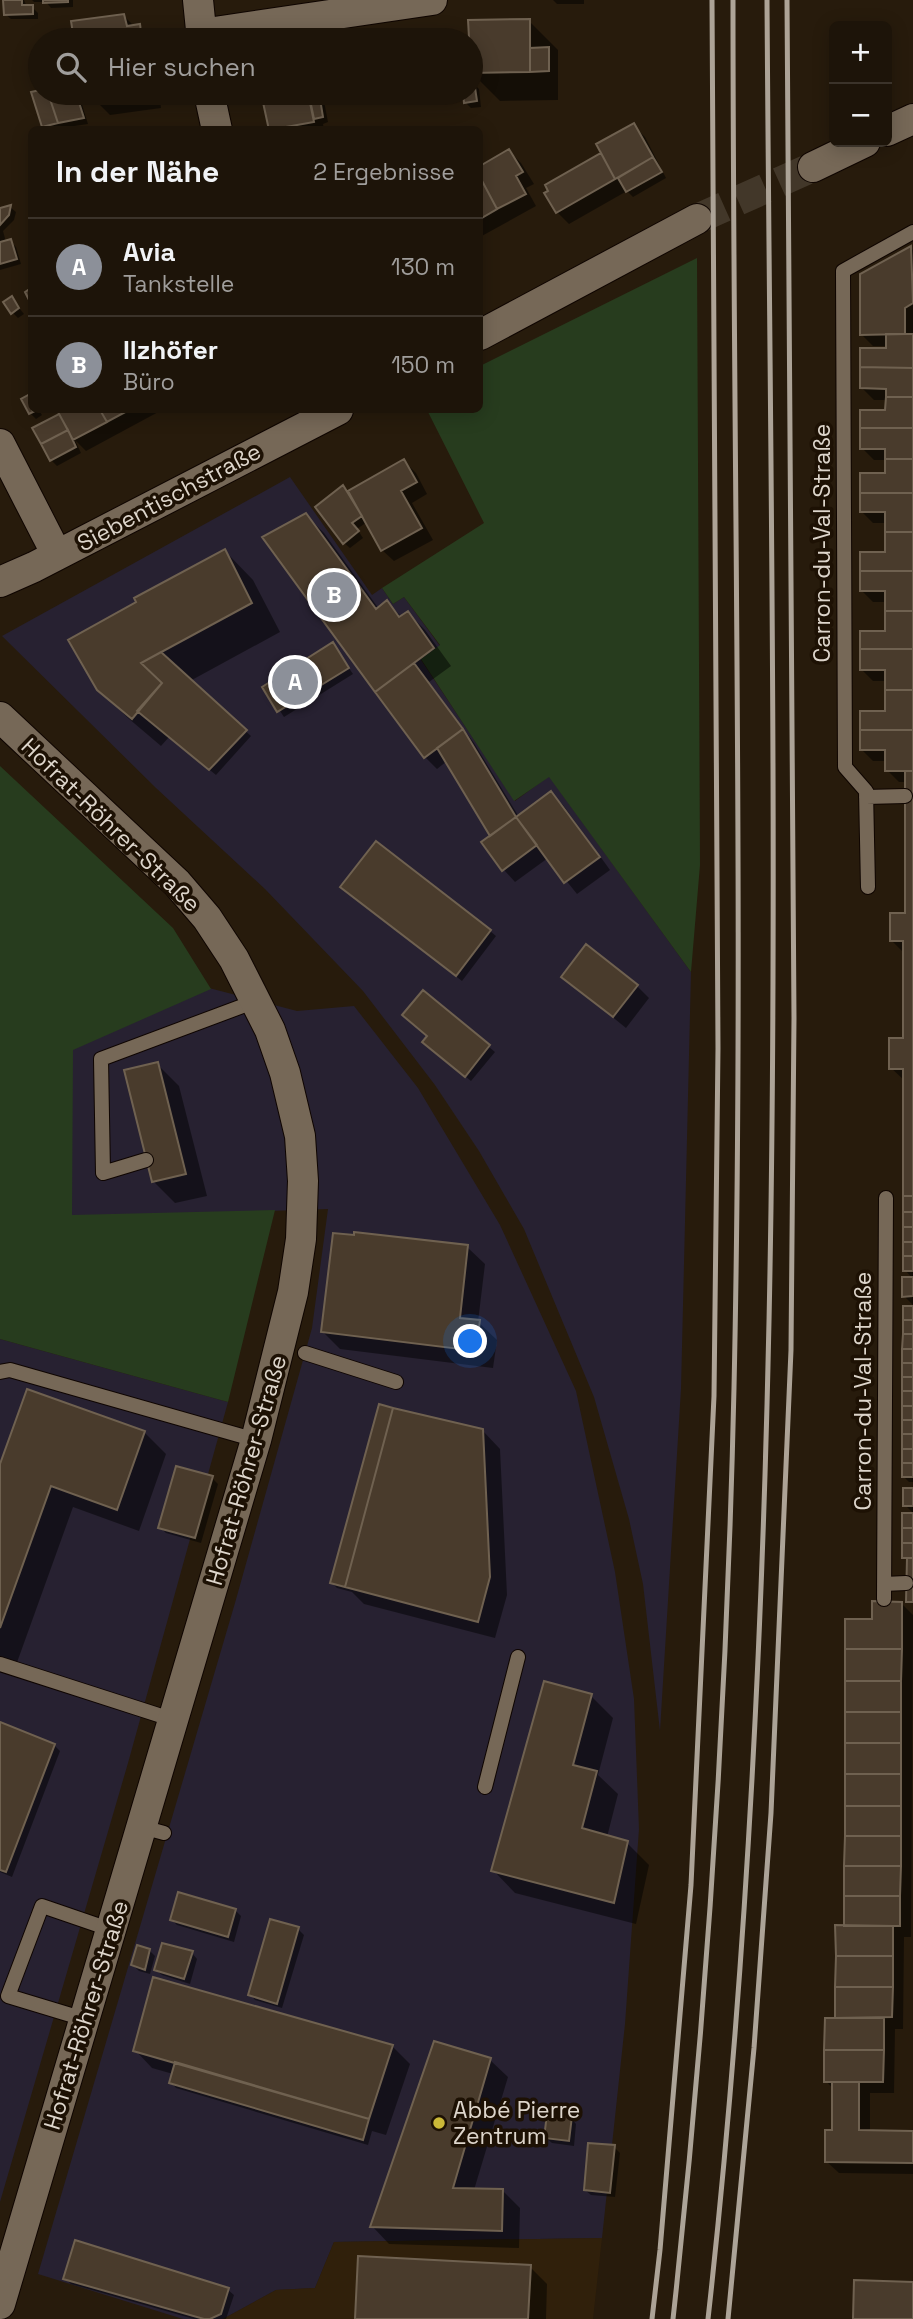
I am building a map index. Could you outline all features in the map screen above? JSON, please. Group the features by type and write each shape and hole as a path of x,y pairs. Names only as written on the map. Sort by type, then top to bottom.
{"street":[{"path":"198,0 201,28"},
{"path":"258,28 432,0"},
{"path":"212,105 216,126"},
{"path":"892,128 913,118"},
{"path":"813,167 855,147"},
{"path":"483,333 697,219"},
{"name":"Siebentischstraße","path":"0,582 332,413"},
{"path":"0,444 57,555"},
{"name":"Hofrat-Röhrer-Straße","path":"0,717 177,883 207,918 234,959 270,1030 285,1073 300,1136 303,1181 301,1239 293,1292 256,1440 174,1720 153,1830 112,1930 0,2304"}],"lane":[{"name":"Carron-du-Val-Straße","path":"866,796 866,791 845,767 843,271 913,232"},
{"path":"868,887 866,796 905,796"},
{"path":"146,1160 103,1173 101,1059 256,1001"},
{"name":"Carron-du-Val-Straße","path":"886,1198 884,1591 906,1583"},
{"path":"305,1353 396,1382"},
{"path":"0,1372 10,1370 256,1440"},
{"path":"485,1787 518,1657"},
{"path":"0,1664 174,1720"},
{"path":"84,2019 8,1996 42,1906 112,1930"}],"shaded area":[{"path":"290,477 372,595 382,588 393,604 404,597 440,646 421,660 515,801 549,776 691,972 681,1389 660,1731 643,1584 629,1519 594,1397 524,1229 479,1151 435,1085 363,991 265,889 156,788 2,636"},
{"path":"209,988 297,1011 354,1006 418,1088 500,1225 576,1391 615,1572 634,1699 639,1829 625,2024 602,2238 334,2242 315,2288 276,2290 223,2319 183,2319 38,2274 235,1603 312,1328 328,1209 68,1218 71,1048"},
{"path":"0,1339 228,1402 128,1763 0,2202"},
{"path":"602,2238 593,2319 223,2319 276,2290 315,2288 334,2242"}],"green space":[{"path":"697,258 700,865 691,972 549,777 514,801 421,659 440,645 404,597 393,604 382,588 484,523 429,413 483,413 483,365"},
{"path":"0,766 173,928 211,989 73,1050 72,1215 275,1210 228,1402 0,1339"}],"building":[{"path":"3,0 22,0 22,5 33,5 33,14 4,15"},
{"path":"43,0 68,0 68,2 43,3"},
{"path":"124,14 127,26 140,24 140,28 72,28 71,21"},
{"path":"530,19 530,72 483,73 483,28 468,28 468,20"},
{"path":"549,47 549,71 530,72 530,48"},
{"path":"35,105 52,105 58,123 42,126"},
{"path":"52,105 80,105 84,118 58,123"},
{"path":"264,105 310,105 314,122 268,126"},
{"path":"311,105 321,105 323,117 314,119"},
{"path":"634,123 653,157 615,179 596,144"},
{"path":"509,149 523,172 516,176 526,194 497,209 483,183 483,164"},
{"path":"601,153 615,179 556,213 544,193 548,191 545,185"},
{"path":"653,157 662,172 626,192 618,178"},
{"path":"483,183 497,209 483,217"},
{"path":"11,205 9,215 0,225 0,208"},
{"path":"11,239 17,259 0,264 0,242"},
{"path":"911,246 913,303 905,308 905,334 860,335 860,274"},
{"path":"12,296 19,308 11,314 3,302"},
{"path":"886,334 913,334 913,368 860,367 860,348 886,348"},
{"path":"860,367 913,368 913,397 886,397 886,389 860,388"},
{"path":"28,395 28,412 21,399"},
{"path":"886,397 913,397 913,428 860,428 860,410 885,410"},
{"path":"59,413 102,413 107,422 73,440"},
{"path":"102,413 124,413 107,422"},
{"path":"59,414 68,430 41,444 32,428"},
{"path":"860,428 913,428 913,459 885,459 885,449 860,449"},
{"path":"68,430 76,447 50,461 41,444"},
{"path":"404,459 417,482 401,491 422,528 381,551 348,491"},
{"path":"885,459 913,459 913,493 860,493 860,473 885,473"},
{"path":"343,485 362,516 352,523 359,531 343,544 315,507"},
{"path":"860,493 913,493 913,532 885,532 885,512 860,512"},
{"path":"306,513 376,609 387,600 399,617 408,611 434,648 375,692 262,537"},
{"path":"885,532 913,532 913,571 860,571 860,552 885,552"},
{"path":"225,549 252,603 141,663 162,683 132,719 97,690 68,640 136,602 134,598"},
{"path":"860,571 913,571 913,611 885,611 885,591 860,591"},
{"path":"885,611 913,611 913,649 860,649 860,631 885,631"},
{"path":"333,642 349,668 277,712 262,687"},
{"path":"860,649 913,649 913,690 885,690 885,670 860,670"},
{"path":"161,652 247,730 209,770 137,711 162,683 141,663"},
{"path":"414,663 463,729 424,758 375,692"},
{"path":"885,690 913,690 913,730 860,730 860,711 885,711"},
{"path":"463,729 516,817 490,836 437,748"},
{"path":"860,730 913,730 913,771 885,771 885,750 860,750"},
{"path":"905,771 913,771 913,1196 903,1196 903,1069 889,1069 889,1038 903,1038 903,941 890,941 890,913 905,913"},
{"path":"551,791 600,857 564,883 516,817"},
{"path":"516,817 537,845 502,871 481,842"},
{"path":"376,841 491,930 456,976 340,887"},
{"path":"586,944 638,985 613,1017 561,977"},
{"path":"423,990 490,1045 465,1077 422,1042 427,1036 402,1015"},
{"path":"158,1062 186,1174 152,1182 124,1070"},
{"path":"903,1196 913,1196 913,1212 903,1212"},
{"path":"903,1212 913,1212 913,1227 903,1227"},
{"path":"903,1227 913,1227 913,1242 903,1242"},
{"path":"354,1232 468,1245 460,1318 480,1320 476,1351 321,1332 333,1233 354,1235"},
{"path":"903,1242 913,1242 913,1256 903,1256"},
{"path":"903,1256 913,1256 913,1271 903,1271"},
{"path":"902,1277 913,1277 913,1296 902,1297"},
{"path":"903,1306 913,1306 913,1320 903,1320"},
{"path":"903,1320 913,1320 913,1334 903,1334"},
{"path":"903,1334 913,1334 913,1349 902,1349"},
{"path":"902,1349 913,1349 913,1363 902,1363"},
{"path":"902,1363 913,1363 913,1377 902,1377"},
{"path":"902,1377 913,1377 913,1391 902,1391"},
{"path":"27,1389 145,1431 117,1510 51,1486 0,1628 0,1464"},
{"path":"902,1391 913,1391 913,1406 902,1406"},
{"path":"379,1404 393,1408 345,1587 330,1583"},
{"path":"902,1406 913,1406 913,1420 902,1420"},
{"path":"393,1408 483,1429 490,1577 478,1622 345,1587"},
{"path":"902,1420 913,1420 913,1434 902,1434"},
{"path":"902,1434 913,1434 913,1449 902,1449"},
{"path":"902,1449 913,1449 913,1463 902,1463"},
{"path":"902,1463 913,1463 913,1477 902,1477"},
{"path":"176,1466 213,1476 195,1538 158,1528"},
{"path":"903,1488 913,1488 913,1506 903,1506"},
{"path":"902,1513 913,1513 913,1528 902,1528"},
{"path":"902,1528 913,1528 913,1543 902,1543"},
{"path":"902,1543 913,1543 913,1558 902,1558"},
{"path":"907,1558 913,1558 913,1602 906,1602"},
{"path":"872,1601 902,1602 902,1649 845,1649 845,1619 872,1619"},
{"path":"845,1649 902,1649 901,1681 845,1681"},
{"path":"544,1681 592,1694 573,1765 597,1771 582,1828 628,1841 614,1903 491,1871"},
{"path":"845,1681 901,1681 901,1712 845,1712"},
{"path":"845,1712 901,1712 901,1743 845,1743"},
{"path":"0,1722 55,1744 6,1872 0,1870"},
{"path":"845,1743 901,1743 901,1774 845,1774"},
{"path":"845,1774 901,1774 901,1806 845,1806"},
{"path":"845,1806 901,1806 901,1836 845,1836"},
{"path":"845,1836 901,1836 901,1866 844,1866"},
{"path":"844,1866 901,1866 900,1896 844,1896"},
{"path":"178,1892 236,1909 228,1937 170,1920"},
{"path":"844,1896 900,1896 900,1926 844,1926"},
{"path":"270,1919 299,1927 277,2004 248,1995"},
{"path":"835,1925 893,1926 893,1956 836,1956"},
{"path":"162,1943 193,1951 184,1979 154,1970"},
{"path":"137,1945 150,1949 145,1970 131,1965"},
{"path":"836,1956 893,1956 893,1987 835,1987"},
{"path":"153,1977 393,2045 369,2119 133,2051"},
{"path":"835,1987 893,1987 892,2017 835,2018"},
{"path":"825,2018 884,2018 884,2050 824,2050"},
{"name":"Abbé Pierre Zentrum","path":"434,2041 491,2058 453,2188 503,2189 502,2231 370,2227"},
{"path":"824,2050 884,2050 883,2082 824,2082"},
{"path":"175,2062 369,2119 363,2140 169,2083"},
{"path":"832,2082 859,2082 859,2130 913,2131 913,2163 825,2162 825,2130 832,2130"},
{"path":"547,2114 572,2116 569,2141 544,2138"},
{"path":"588,2143 615,2145 610,2193 584,2190"},
{"path":"75,2240 229,2288 221,2314 204,2319 63,2279"},
{"path":"358,2256 531,2265 528,2319 355,2319"},
{"path":"854,2280 913,2282 913,2319 853,2319"}],"tunnel":[{"path":"697,219 813,167"}],"railway":[{"path":"652,2319 691,1885 714,1396 718,1048 712,0"},
{"path":"673,2319 696,2087 714,1854 731,1505 738,1041 733,0"},
{"path":"708,2319 735,2030 754,1741 766,1451 772,1161 773,870 767,0"},
{"path":"728,2319 754,2048 771,1813 791,1350 794,1018 787,0"}],"place":[{"name":"Ilzhöfer","path":"334,595"},
{"name":"Avia","path":"295,682"},
{"name":"Abbé Pierre Zentrum","path":"439,2123"}]}
